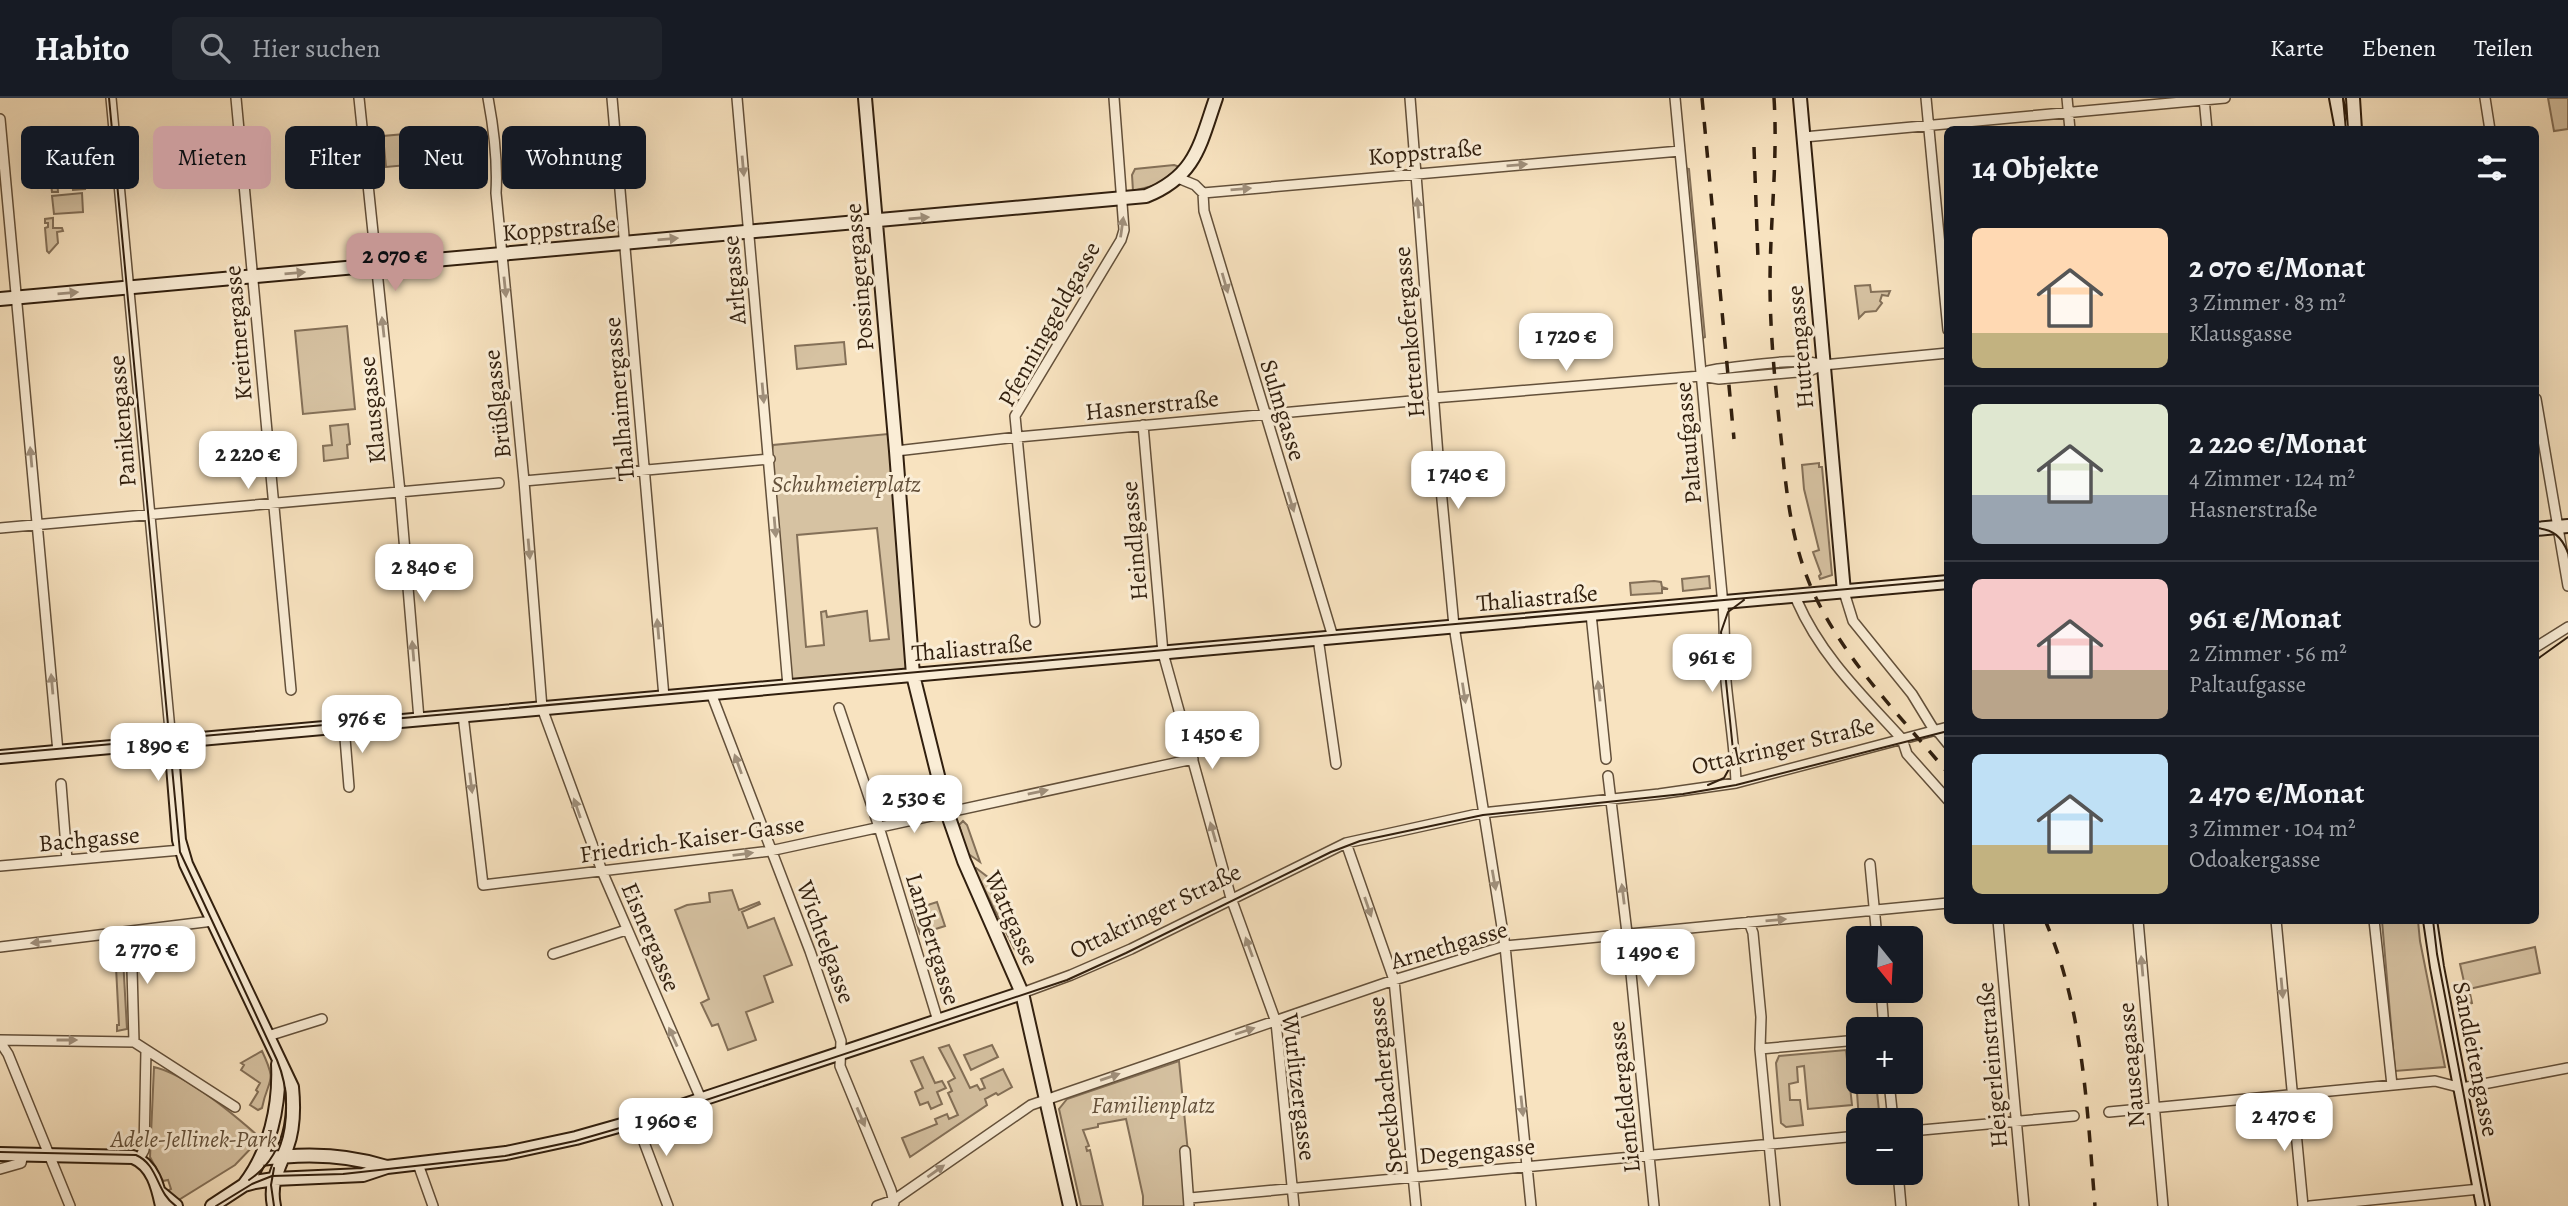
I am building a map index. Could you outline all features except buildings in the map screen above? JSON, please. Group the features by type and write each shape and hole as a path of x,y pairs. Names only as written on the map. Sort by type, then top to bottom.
{"main road":[{"name":"Possingergasse","path":"865,98 896,452"},
{"path":"1122,199 1146,196 1185,172 1199,146 1216,98"},
{"name":"Huttengasse","path":"1800,98 1844,592"},
{"path":"2336,98 2341,126"},
{"path":"2353,98 2355,126"},
{"name":"Koppstraße","path":"0,299 1122,199"},
{"path":"896,452 913,675"},
{"path":"2539,529 2563,526"},
{"name":"Thaliastraße","path":"0,757 1944,582"},
{"name":"Wattgasse","path":"913,675 947,812 979,898 1023,993 1045,1099"},
{"path":"171,741 181,850 292,1087 291,1133 274,1179 274,1206"},
{"name":"Sandleitengasse","path":"2431,924 2483,1206"},
{"name":"Ottakringer Straße","path":"244,1185 274,1179 363,1175 387,1167 506,1153 576,1138 636,1121 1023,993"},
{"path":"211,1206 244,1185 261,1159 276,1098 279,1077 277,1054"},
{"path":"1045,1099 1070,1206"},
{"path":"0,1154 122,1155 139,1159 149,1169 162,1206"},
{"name":"Ottakringer Straße","path":"261,1159 283,1156 345,1157 387,1167"},
{"path":"159,1192 176,1206"}],"street":[{"name":"Panikengasse","path":"111,98 171,741"},
{"name":"Kreitnergasse","path":"236,98 291,690"},
{"name":"Klausgasse","path":"359,98 373,255 377,265 400,492 419,719"},
{"name":"Brüßlgasse","path":"488,98 493,118 501,254 524,481 542,708"},
{"name":"Thalhaimergasse","path":"612,98 664,697"},
{"name":"Arltgasse","path":"737,98 769,459"},
{"name":"Pfenninggeldgasse","path":"1035,622 1016,416 1121,240 1124,230 1114,98"},
{"name":"Hettenkofergasse","path":"1410,98 1454,626 1505,946 1531,1206"},
{"name":"Paltaufgasse","path":"1675,98 1723,603 1723,637 1730,723 1736,752 1736,783"},
{"path":"1926,98 1944,287"},
{"path":"2067,98 2070,126"},
{"path":"1804,137 2225,98"},
{"path":"2485,98 2489,126"},
{"path":"2204,99 2207,126"},
{"path":"0,119 58,752"},
{"name":"Koppstraße","path":"1203,193 1679,151"},
{"path":"1178,178 1195,185 1203,193"},
{"name":"Sulmgasse","path":"1203,193 1204,211 1333,637"},
{"path":"1433,398 1701,376 1718,379 1809,371 1823,365 1944,353"},
{"name":"Hasnerstraße","path":"896,452 1143,425 1411,401"},
{"path":"2539,423 2563,526 2568,586"},
{"name":"Heindlgasse","path":"1143,425 1163,653"},
{"path":"524,481 769,459 788,686"},
{"path":"0,528 499,483"},
{"path":"1844,592 1853,621 1912,694 1934,730 1944,738"},
{"path":"1797,601 1808,628 1824,652 1903,741 1907,754 1944,796"},
{"path":"1591,614 1606,759"},
{"path":"2539,645 2561,634 2568,627"},
{"path":"1318,638 1336,764"},
{"name":"Wurlitzergasse","path":"1163,653 1231,898 1276,1022 1294,1206"},
{"name":"Wichtelgasse","path":"711,693 790,898 841,1041 840,1066 894,1203"},
{"name":"Eisnergasse","path":"542,708 602,871 701,1099"},
{"name":"Lambertgasse","path":"839,708 939,1021"},
{"name":"Friedrich-Kaiser-Gasse","path":"463,715 482,886 770,850 1193,759"},
{"path":"344,726 349,787"},
{"name":"Ottakringer Straße","path":"1023,993 1131,949 1346,843 1482,813 1736,783 1903,741 1944,728"},
{"name":"Lienfeldergasse","path":"1608,776 1628,933 1654,1206"},
{"path":"61,784 66,860"},
{"name":"Speckbachergasse","path":"1346,843 1394,980 1416,1206"},
{"name":"Bachgasse","path":"0,866 181,850"},
{"path":"1870,864 1876,926"},
{"name":"Arnethgasse","path":"1045,1099 1394,980 1505,946 1944,903"},
{"path":"0,947 213,921"},
{"path":"1749,922 1753,933 1761,1017 1760,1049 1774,1206"},
{"name":"Heigerleinstraße","path":"1998,924 2024,1206"},
{"name":"Nauseagasse","path":"2138,924 2163,1206"},
{"path":"2276,924 2303,1206"},
{"path":"2374,924 2392,1085"},
{"path":"553,954 626,930"},
{"path":"131,932 134,1042"},
{"path":"268,1036 322,1019"},
{"path":"0,1041 134,1042 235,1107"},
{"path":"0,1041 8,1054 70,1206"},
{"path":"1760,1049 1846,1041"},
{"path":"139,1159 144,1150 146,1049"},
{"path":"2109,1112 2435,1081 2462,1088 2568,1068"},
{"path":"877,1206 894,1203 1031,1105 1045,1099"},
{"path":"1923,1130 2074,1116"},
{"path":"636,1121 668,1206"},
{"name":"Degengasse","path":"1189,1202 1292,1188 1846,1137"},
{"path":"1185,1151 1189,1202"},
{"path":"0,1169 21,1163 23,1155"},
{"path":"418,1164 433,1206"},
{"path":"1899,1185 1901,1206"},
{"path":"2310,1206 2480,1189"}],"green space":[{"path":"2548,98 2568,98 2568,129 2554,131"},
{"path":"399,135 399,166 386,167 385,136"},
{"path":"1174,165 1180,167 1156,185 1133,191 1132,175 1135,169"},
{"path":"1685,168 1689,169 1705,337 1700,339"},
{"path":"82,193 83,212 54,214 52,196"},
{"path":"53,218 53,228 62,228 63,231 57,232 58,243 49,253 45,228 48,223 45,223 45,219"},
{"path":"1870,285 1871,292 1890,291 1888,296 1882,295 1882,303 1876,311 1865,312 1859,318 1855,286"},
{"path":"347,326 355,409 303,414 295,331"},
{"path":"844,342 846,364 797,369 795,346"},
{"path":"348,424 348,458 324,461 323,446 332,445 330,426"},
{"name":"Schuhmeierplatz","path":"888,434 896,451 913,675 788,686 770,459 773,445","holes":["877,528 889,639 870,641 867,611 827,617 826,611 821,612 824,645 806,647 797,535"]},
{"path":"1819,463 1819,467 1822,467 1832,575 1820,579 1821,574 1813,552 1819,550 1804,489 1802,465"},
{"path":"1709,576 1710,588 1683,591 1682,579"},
{"path":"1661,582 1662,587 1668,589 1662,589 1662,593 1631,595 1630,583"},
{"path":"963,821 967,825 980,862 967,853 959,825"},
{"path":"974,869 989,878 993,886 990,888 1007,927 1010,926 1015,950"},
{"path":"732,890 739,910 759,902 760,904 742,912 748,928 774,918 792,965 764,976 773,1002 746,1012 756,1040 728,1050 718,1024 712,1026 701,1003 709,999 675,910 687,905 710,902 709,893"},
{"path":"937,902 945,926 920,934 912,910"},
{"path":"2382,924 2418,924 2445,1067 2395,1071"},
{"path":"122,941 127,1029 117,1031 119,1025 113,942"},
{"path":"2535,947 2540,973 2469,989 2472,1003 2469,1004 2460,964"},
{"path":"949,1045 970,1088 977,1085 980,1090 985,1088 981,1079 1003,1069 1012,1087 985,1099 987,1105 910,1157 902,1138 937,1124 935,1119 947,1114 949,1119 958,1115 948,1093 952,1091 948,1082 955,1078 939,1048"},
{"path":"992,1045 998,1057 971,1070 964,1055"},
{"path":"1846,1050 1846,1094 1851,1094 1852,1105 1808,1109 1804,1066 1797,1067 1798,1082 1789,1084 1790,1100 1800,1100 1803,1125 1786,1127 1781,1123 1776,1063 1779,1056"},
{"path":"262,1051 271,1076 262,1108 258,1110 250,1105 260,1083 241,1070 244,1065 241,1063"},
{"path":"923,1057 935,1083 942,1081 946,1088 937,1092 942,1104 931,1109 928,1102 920,1105 915,1092 923,1088 911,1061"},
{"name":"Familienplatz","path":"1179,1061 1192,1193 1186,1206 1143,1206 1126,1119 1083,1130 1103,1206 1081,1206 1059,1109 1067,1099"},
{"name":"Adele-Jellinek-Park","path":"154,1067 180,1077 194,1086 257,1135 256,1143 235,1165 177,1201 167,1191 171,1189 168,1180 163,1181 150,1157"},
{"path":"1857,1094 1877,1094 1879,1108 1858,1108"}],"tram line":[{"path":"109,98 180,852 277,1060 285,1092 284,1126 279,1141 272,1156 249,1180"},
{"path":"2343,98 2346,126"},
{"path":"2539,529 2556,535 2568,553"},
{"path":"0,754 1944,580"},
{"path":"1708,785 1724,778 1734,760 1721,632 1728,612 1744,600"},
{"path":"2539,658 2568,637"},
{"path":"216,1206 252,1184 272,1176 343,1174 505,1156 575,1141 637,1123 1067,980 1331,852 1360,841 1483,815 1683,794 1736,785 1944,732"},
{"path":"2433,924 2485,1206"},
{"path":"0,1152 136,1155 149,1165 165,1194 176,1206"},
{"path":"274,1168 271,1185 274,1206"}],"railway":[{"path":"1702,98 1734,439"},
{"path":"1774,98 1771,324 1792,525 1809,582 1844,647 1944,768"},
{"path":"1754,147 1758,259"},
{"path":"2047,924 2058,954 2076,1025 2086,1097 2095,1206"}]}
